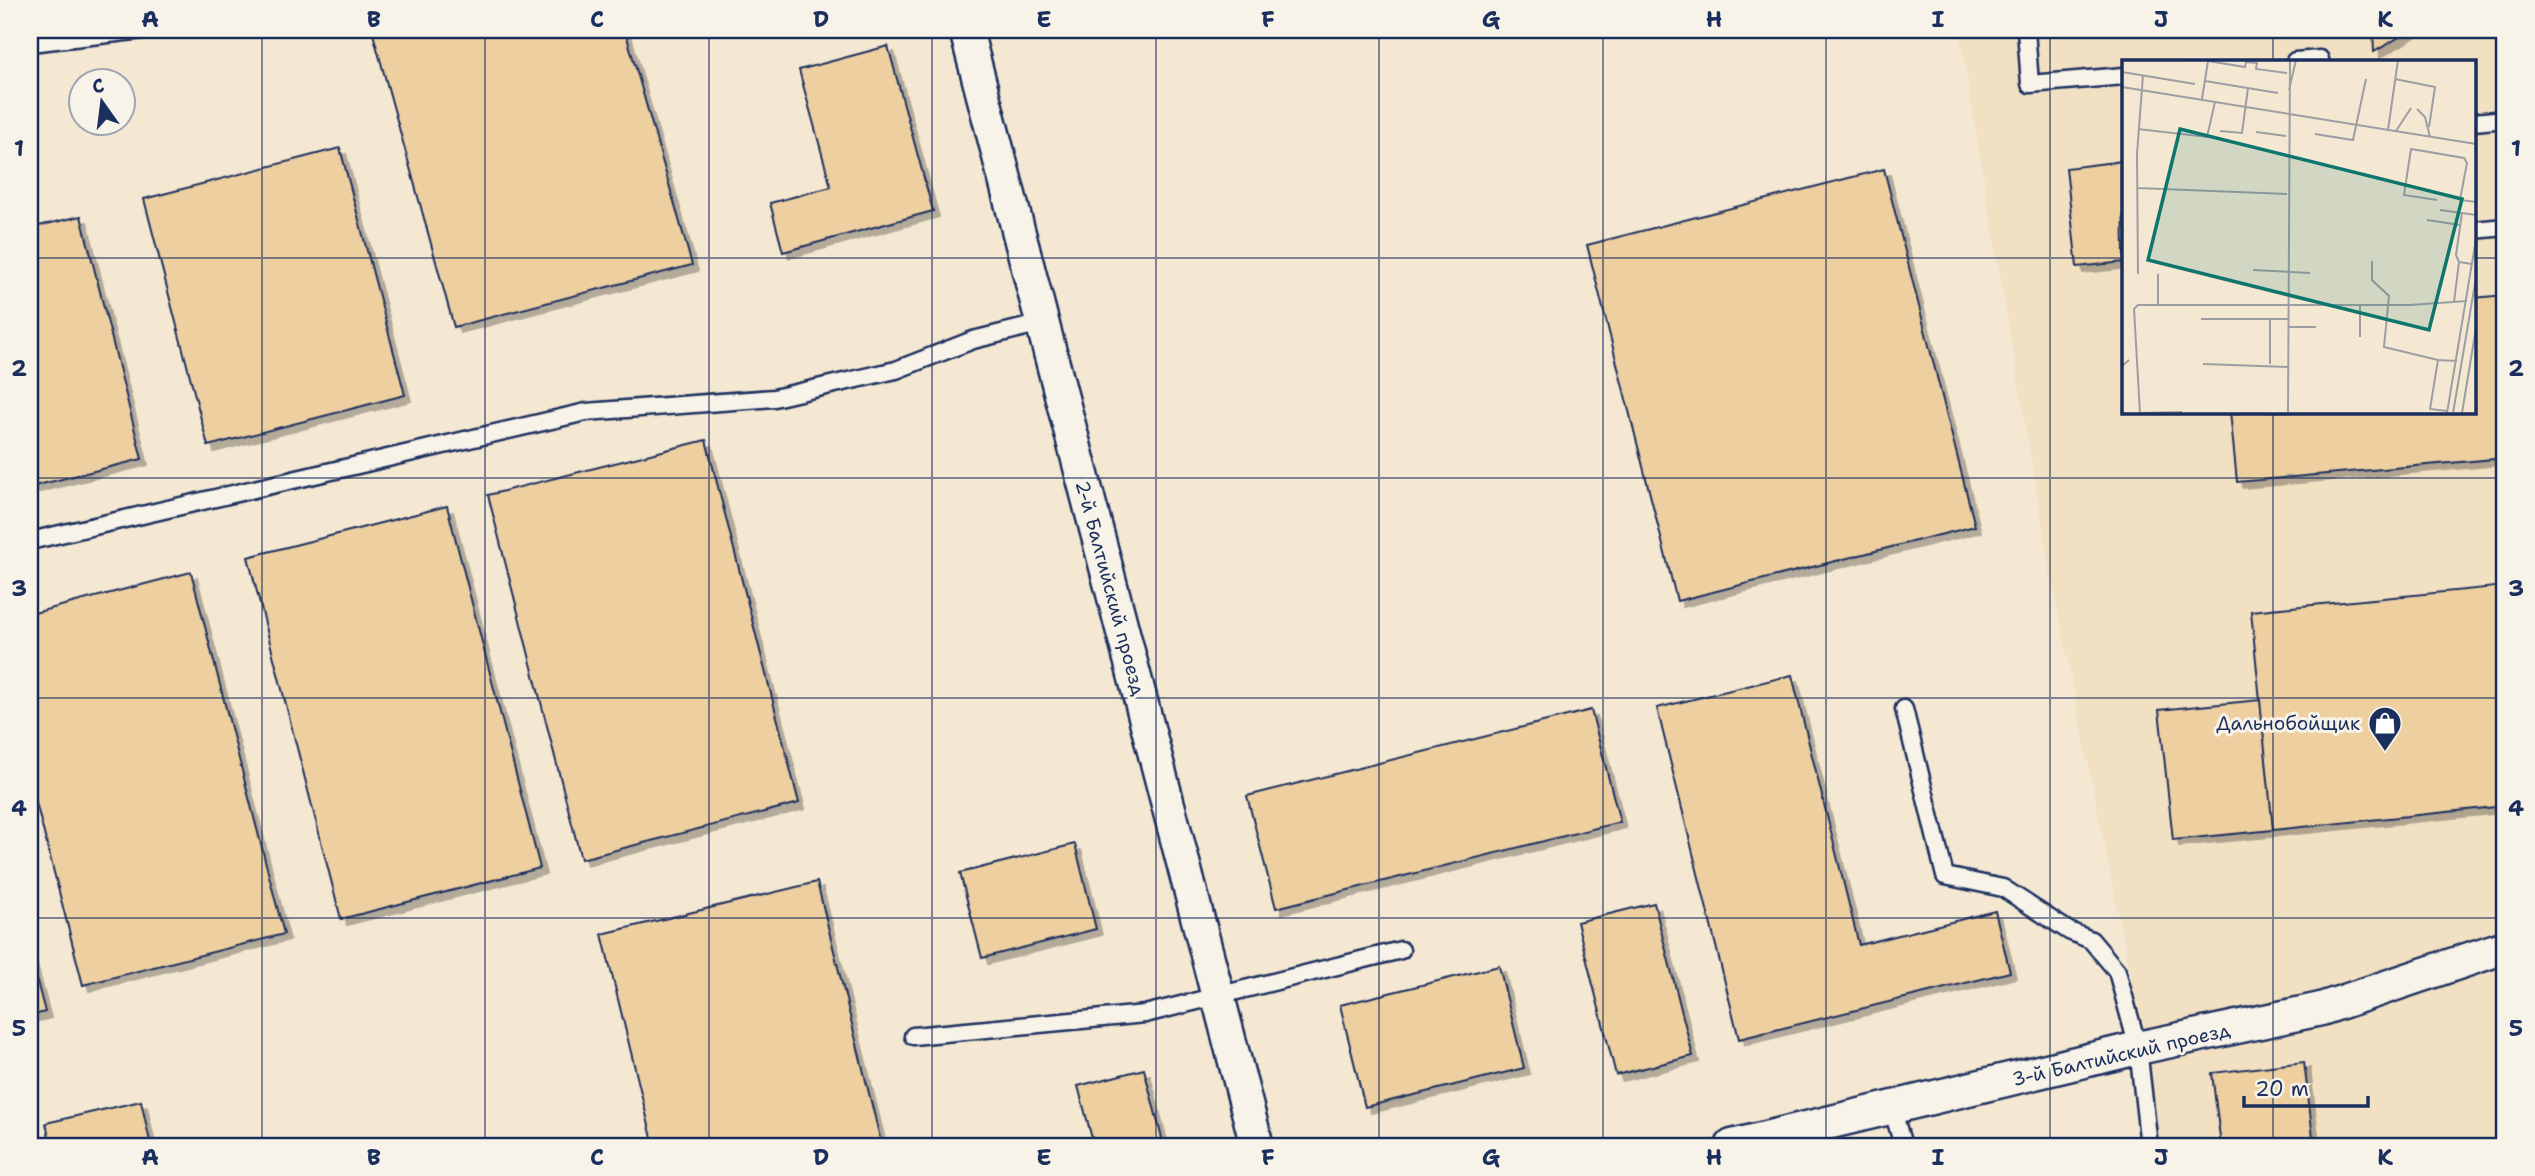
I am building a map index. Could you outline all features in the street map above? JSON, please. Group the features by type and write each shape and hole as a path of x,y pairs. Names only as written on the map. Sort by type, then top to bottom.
{"street":[{"name":"2-й Балтийский проезд","path":"966,30 1256,1146"},
{"name":"3-й Балтийский проезд","path":"1732,1146 2138,1048 2321,1009 2505,947"}],"lane":[{"path":"30,43 143,30"},
{"path":"2026,30 2030,84 2122,76"},
{"path":"2308,60 2320,59"},
{"path":"2476,122 2505,119"},
{"path":"2476,230 2505,227"},
{"path":"30,541 586,412 774,398 896,370 974,340 1042,323"},
{"path":"1904,709 1945,876 2003,888 2069,931 2091,940 2117,971 2138,1048 2150,1146"},
{"path":"913,1036 1145,1014 1401,950"},
{"path":"1892,1107 1903,1146"}],"shaded area":[{"path":"1959,30 2505,30 2505,1146 2158,1146 2147,1056 2051,577"}],"building":[{"path":"372,30 625,30 692,265 454,327"},
{"path":"2373,30 2411,30 2374,52"},
{"path":"888,46 933,211 783,252 770,203 831,187 799,70"},
{"path":"340,148 405,395 208,446 144,199"},
{"path":"2122,161 2122,262 2077,267 2066,168"},
{"path":"1884,169 1975,526 1677,601 1587,245"},
{"path":"81,216 142,459 30,487 30,228"},
{"path":"2505,295 2505,458 2237,482 2230,413 2476,413 2476,298"},
{"path":"706,440 799,803 581,859 488,495"},
{"path":"447,506 540,868 341,919 248,557"},
{"path":"191,572 284,934 83,985 30,779 30,614"},
{"name":"Дальнобойщик","path":"2505,586 2505,806 2273,830 2251,611"},
{"path":"1792,675 1859,945 1995,911 2010,972 1739,1039 1657,708"},
{"path":"2260,700 2273,830 2173,840 2159,710"},
{"path":"1591,710 1620,822 1276,908 1247,796"},
{"path":"1075,844 1096,929 982,958 960,873"},
{"path":"817,882 882,1146 654,1146 602,934"},
{"path":"1654,903 1693,1056 1616,1075 1577,922"},
{"path":"30,955 45,1012 30,1016"},
{"path":"1499,966 1524,1068 1365,1107 1340,1005"},
{"path":"2304,1062 2314,1146 2221,1146 2212,1073"},
{"path":"1144,1069 1164,1146 1094,1146 1078,1086"},
{"path":"141,1101 151,1146 51,1146 46,1123"}],"place":[{"name":"Дальнобойщик","path":"2385,753"}]}
